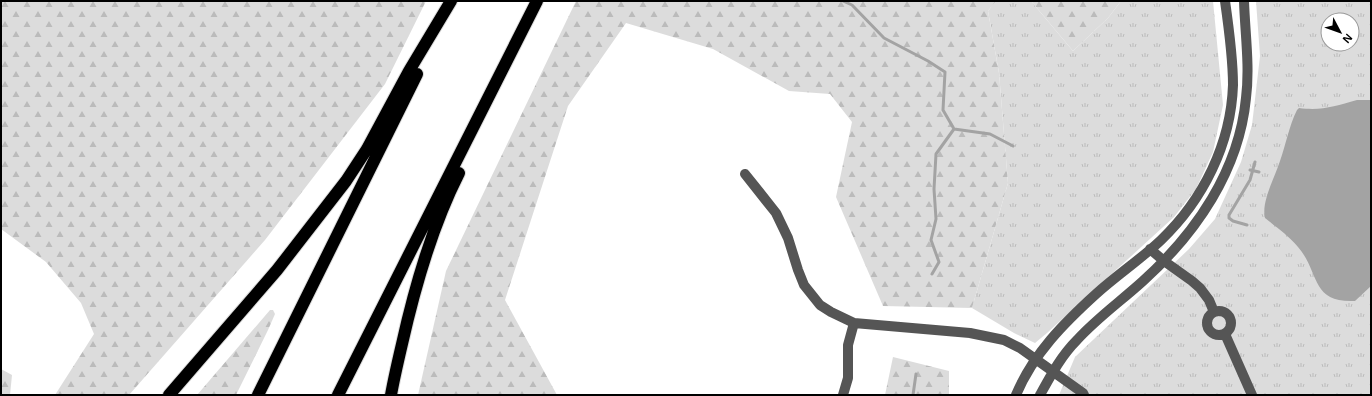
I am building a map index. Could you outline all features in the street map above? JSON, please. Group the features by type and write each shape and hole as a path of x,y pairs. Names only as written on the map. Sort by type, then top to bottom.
{"highway":[{"path":"169,395 277,270 346,181 371,143 409,71 452,1"},
{"path":"258,395 452,1"},
{"path":"338,395 537,1"},
{"path":"392,395 406,325 419,276 455,180 481,129 491,93"}],"street":[{"path":"1016,395 1036,359 1062,326 1160,241 1177,224 1192,205 1213,169 1220,152 1226,129 1233,86 1232,55 1225,1"},
{"path":"1040,395 1053,371 1067,351 1078,339 1164,261 1191,230 1220,187 1240,136 1246,104 1247,76 1244,1"},
{"path":"745,174 776,213 788,238 804,284 812,296 831,312 854,323 924,328 986,335 1004,340 1020,348 1084,395"},
{"path":"1150,249 1164,261 1192,280 1209,300 1214,312"},
{"path":"1214,312 1223,312 1230,318 1231,327 1225,334 1215,335 1208,329 1208,319 1214,312"},
{"path":"843,395 848,378 848,345 854,323"},
{"path":"1225,334 1252,395"}],"green space":[{"path":"1,1 426,1 385,84 265,240 129,395 55,395 94,334 81,303 46,262 1,229"},
{"path":"576,1 996,1 988,11 999,73 1008,183 972,308 883,306 836,197 852,122 830,94 789,91 713,49 626,23 568,106 505,300 557,395 418,395 446,271"},
{"path":"996,1 1031,1 1073,51 1108,18 1121,1 1213,1 1223,105 1213,152 1196,189 1174,217 1035,343 1014,333 972,308 1008,183 999,73 988,11"},
{"path":"1031,1 1121,1 1108,18 1073,51"},
{"path":"1256,1 1371,1 1371,395 1059,395 1075,357 1189,249 1215,219 1241,162 1252,125 1260,56"},
{"path":"270,310 273,310 275,314 236,395 197,395"},
{"path":"893,357 949,371 949,395 885,395"},
{"path":"1,369 12,375 10,395 1,395"}],"shaded area":[{"path":"1357,100 1371,100 1371,286 1355,301 1341,300 1330,297 1323,291 1298,247 1287,235 1265,218 1264,212 1269,190 1297,110 1299,108 1315,109 1328,107"}],"waterway":[{"path":"843,1 852,5 884,38 928,61 945,72 943,110 954,129 936,154 934,189 936,219 931,240 939,262 932,274"},
{"path":"954,129 990,134 1013,146"},
{"path":"1247,225 1233,221 1229,218 1229,215 1250,180 1255,162"},
{"path":"1250,170 1259,172"},
{"path":"913,395 916,374"}]}
